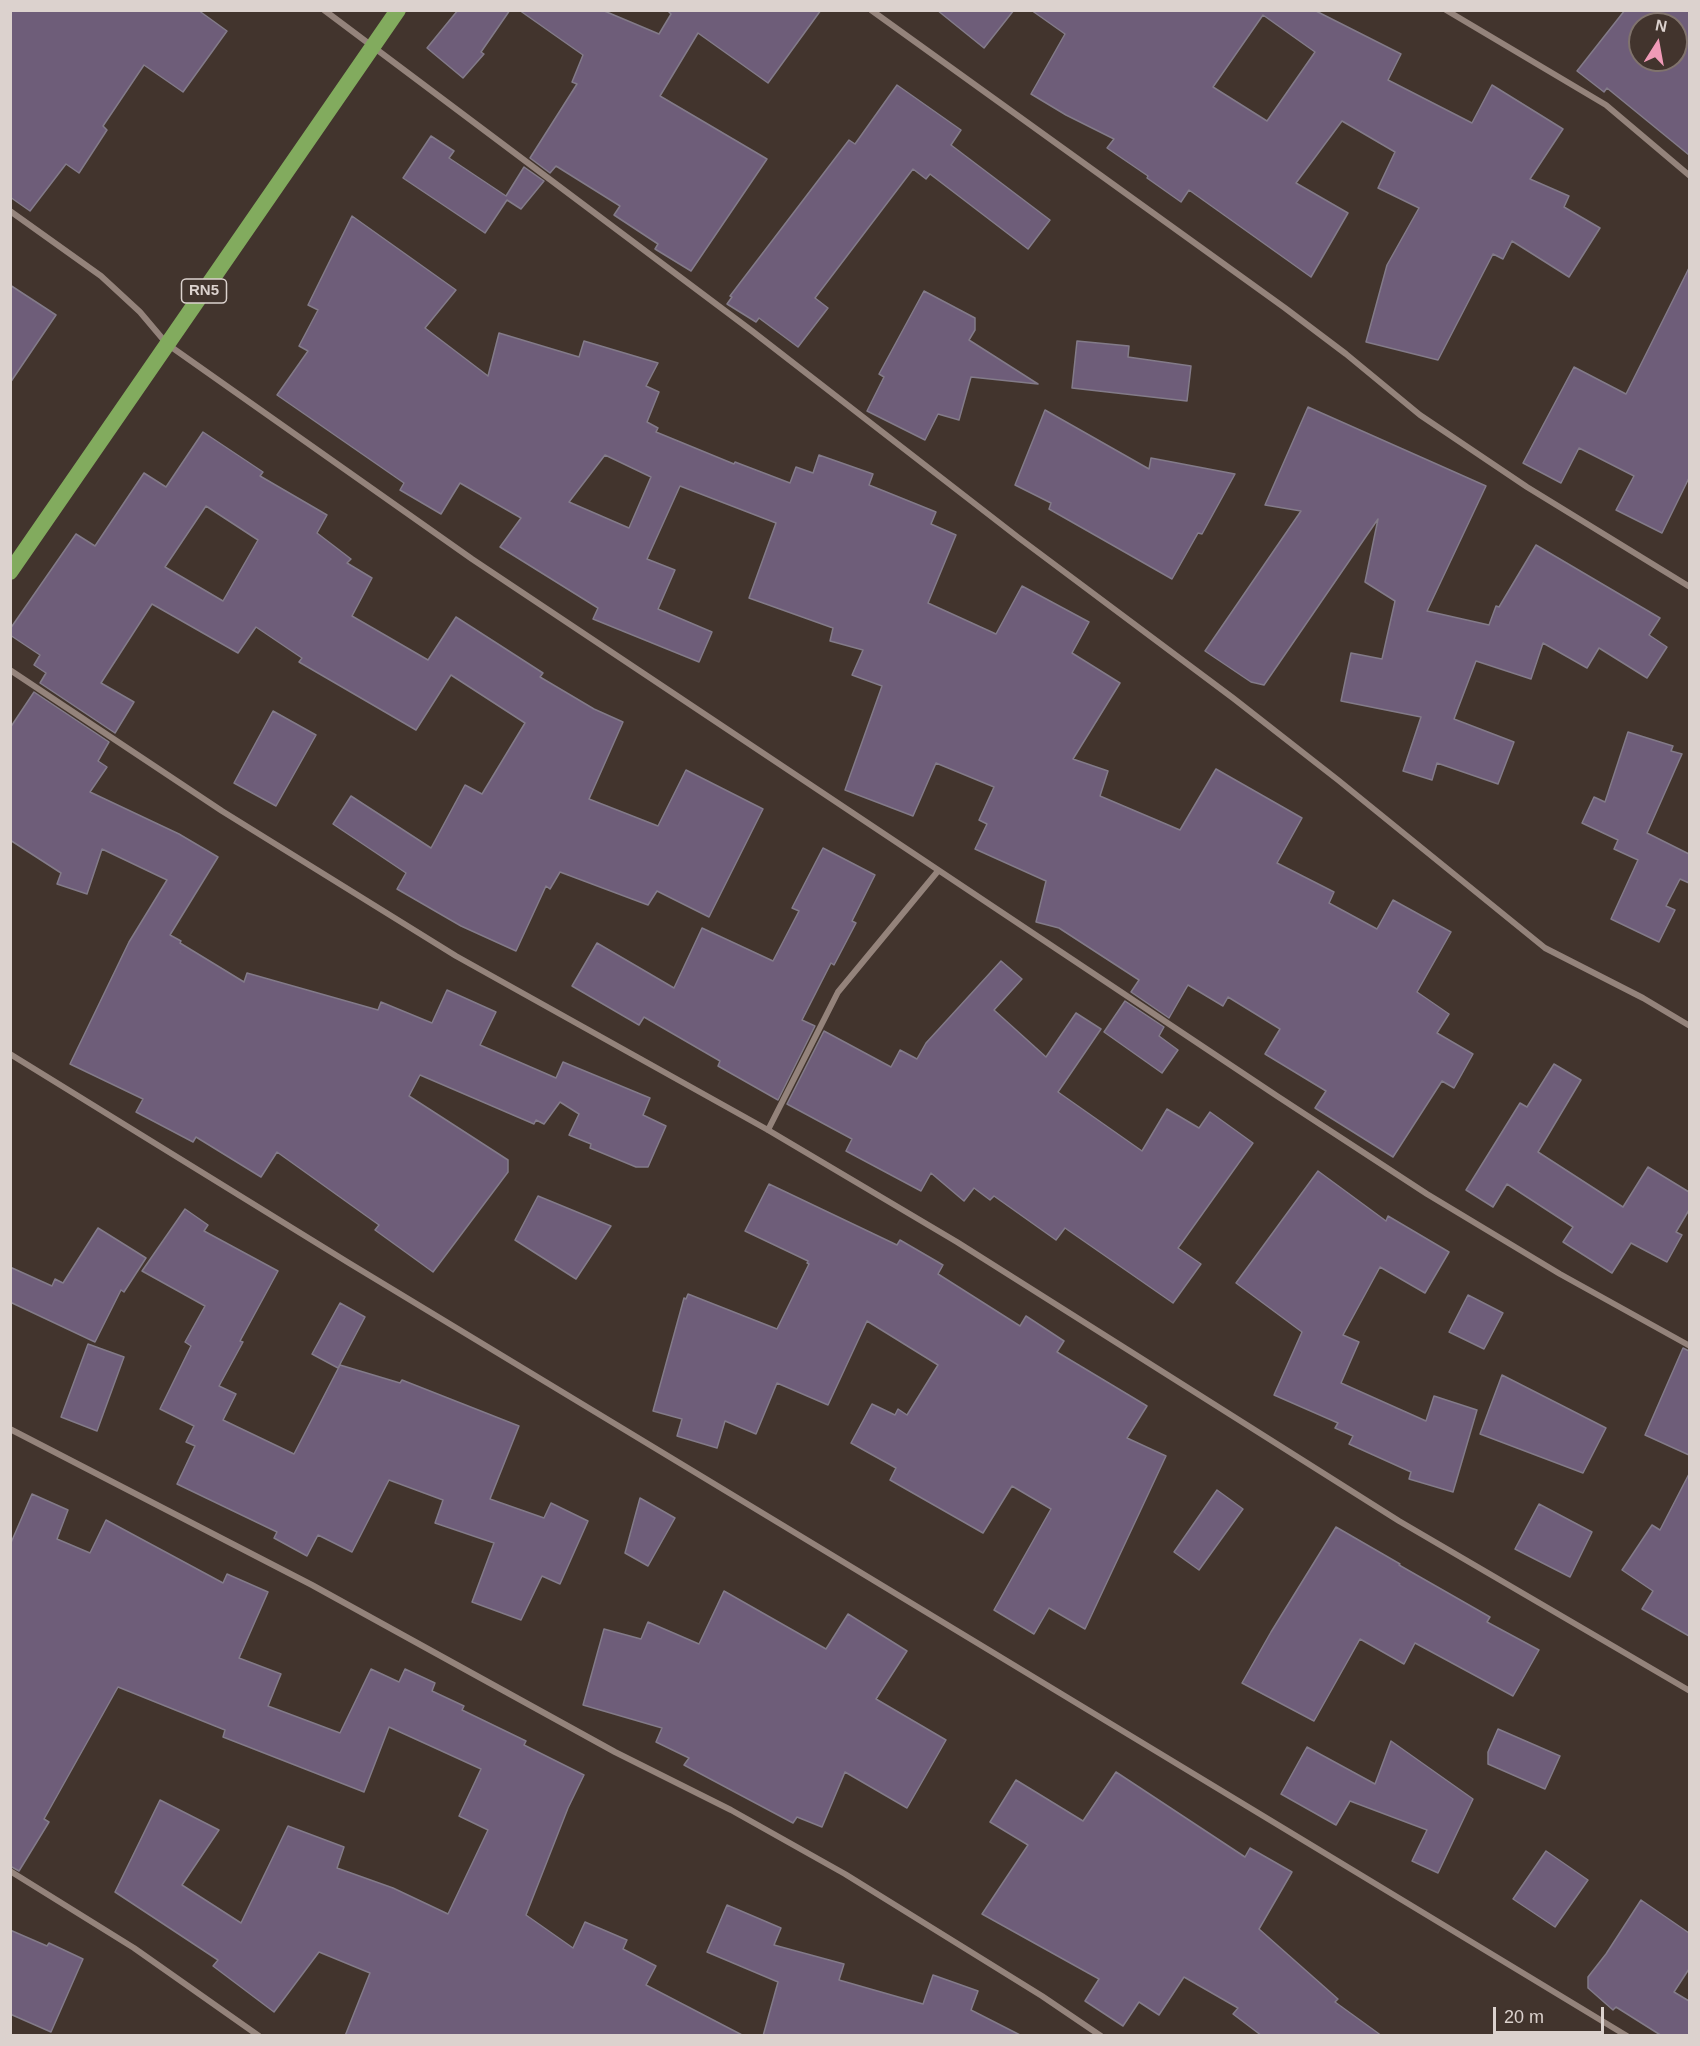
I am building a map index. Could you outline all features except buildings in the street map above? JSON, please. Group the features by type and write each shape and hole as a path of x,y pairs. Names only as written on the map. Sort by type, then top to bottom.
{"highway":[{"name":"RN5","path":"10,572 398,10"}],"street":[{"path":"324,10 752,331 1010,531 1224,691 1545,948 1643,998 1689,1026"},
{"path":"871,10 1285,308 1346,354 1419,415 1527,487 1689,587"},
{"path":"1446,10 1606,105 1689,176"},
{"path":"10,211 101,276 140,312 167,345 472,559 1427,1194 1560,1274 1689,1346"},
{"path":"10,670 222,811 456,956 768,1130 957,1242 1399,1521 1689,1691"},
{"path":"768,1130 838,992 938,871"},
{"path":"10,1054 349,1263 1627,2036"},
{"path":"10,1429 312,1585 615,1752 731,1810 845,1874 1042,1996 1101,2036"},
{"path":"10,1871 134,1948 259,2036"}]}
